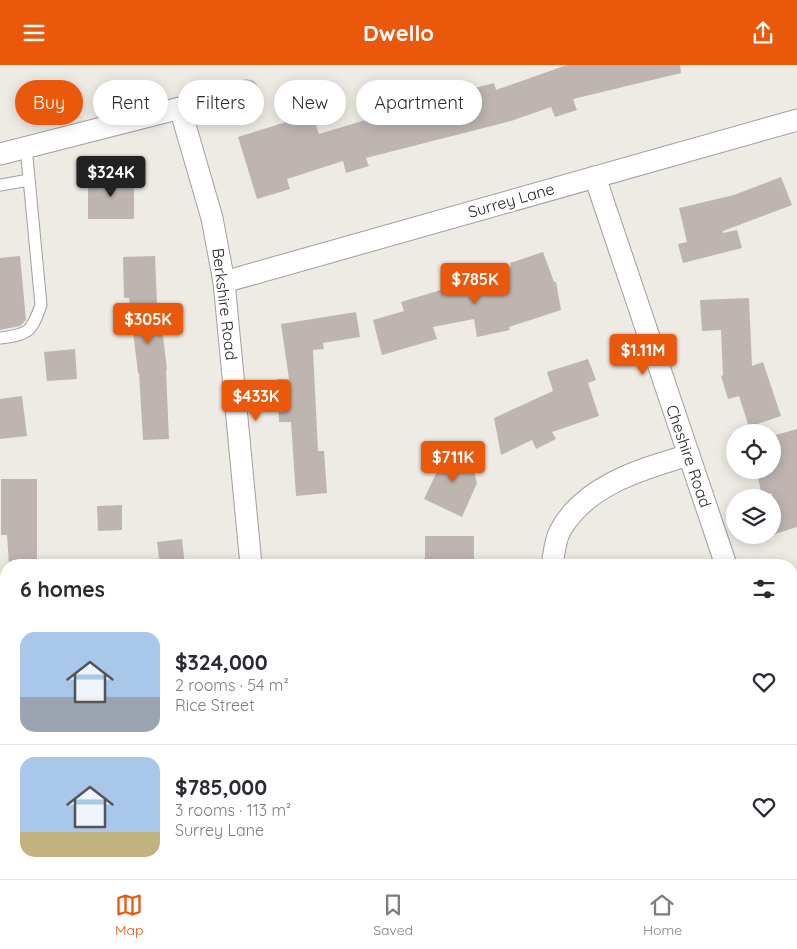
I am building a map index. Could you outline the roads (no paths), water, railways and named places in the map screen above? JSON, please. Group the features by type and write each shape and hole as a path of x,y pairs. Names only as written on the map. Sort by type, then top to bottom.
{"street":[{"path":"0,154 178,109"},
{"name":"Surrey Lane","path":"224,281 797,119"},
{"name":"Berkshire Road","path":"185,125 212,217 224,281 250,559"},
{"name":"Cheshire Road","path":"595,177 724,559"},
{"path":"553,559 559,532 580,505 610,484 643,469 689,455"}],"lane":[{"path":"0,338 23,335 34,325 41,305 26,147"},
{"path":"0,185 29,180"}]}
